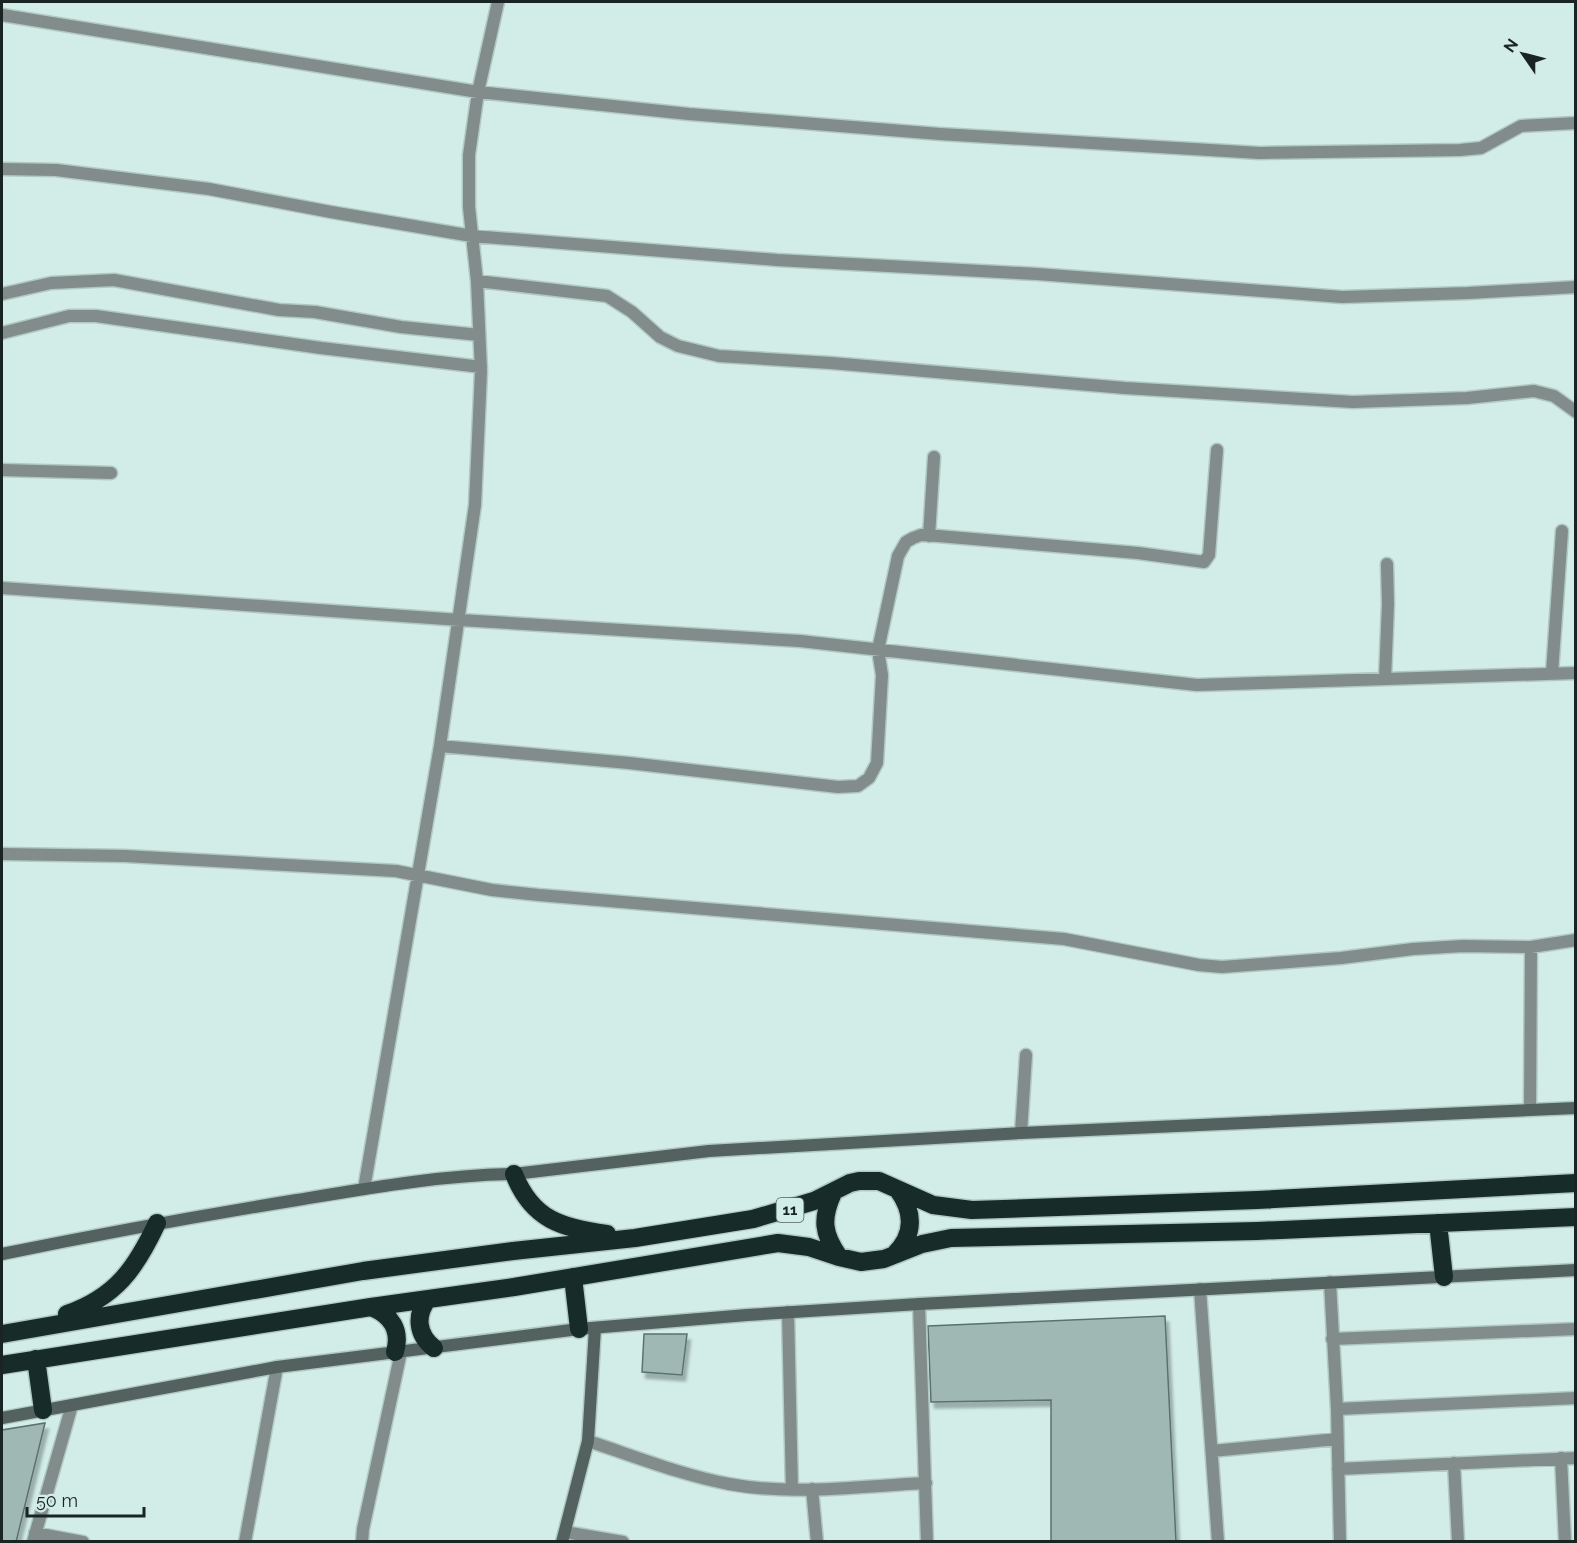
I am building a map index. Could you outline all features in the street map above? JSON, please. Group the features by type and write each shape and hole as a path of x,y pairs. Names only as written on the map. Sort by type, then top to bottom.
{"highway":[{"path":"514,1174 526,1197 539,1212 555,1223 579,1230 635,1238"},
{"name":"11","path":"9,1333 363,1271 635,1238 773,1214 833,1193 850,1183 869,1180 879,1181 933,1205 972,1210 1257,1200 1575,1183"},
{"path":"894,1255 903,1247 909,1232 910,1217 906,1202 897,1189"},
{"path":"833,1193 826,1209 825,1226 829,1243 839,1257"},
{"name":"11","path":"2,1365 778,1243 809,1246 861,1262 884,1259 922,1244 951,1238 1257,1232 1575,1217"},
{"path":"9,1333 86,1307 104,1296 120,1283 133,1267 157,1223"},
{"path":"1438,1223 1444,1277"},
{"path":"573,1277 587,1329"},
{"path":"428,1299 421,1311 420,1325 424,1338 434,1348"},
{"path":"371,1307 392,1321 397,1336 398,1352"},
{"path":"36,1359 43,1410"}],"main road":[{"path":"2,1254 157,1223 364,1189 709,1151 1021,1133 1575,1108"},
{"path":"2,1418 277,1367 587,1329 788,1312 919,1304 1575,1270"},
{"path":"563,1537 588,1441 587,1329"}],"street":[{"path":"364,1189 440,746 476,505 481,366 477,281 472,236 470,155 478,92 495,2"},
{"path":"2,15 478,92 689,114 849,127 1260,153 1481,148 1521,126 1575,123"},
{"path":"2,169 56,170 209,189 472,236 777,260 1037,274 1342,297 1575,287"},
{"path":"2,294 51,283 114,280 279,310 315,312 401,327 479,335"},
{"path":"477,281 607,296 632,312 660,337 678,346 719,356 831,363 1125,388 1353,402 1467,398 1534,391 1554,396 1575,411"},
{"path":"2,333 69,316 96,316 321,348 481,366"},
{"path":"440,746 838,787 858,786 869,778 874,769 879,748 882,675 878,650 894,564 906,542 913,538 929,536 1138,553 1204,562 1209,555 1217,450"},
{"path":"929,536 934,457"},
{"path":"2,470 111,473"},
{"path":"1552,674 1562,531"},
{"path":"1385,679 1387,564"},
{"path":"2,588 800,641 1197,685 1575,673"},
{"path":"2,854 125,856 396,871 492,890 539,895 1064,939 1199,965 1222,967 1463,946 1531,947 1575,940"},
{"path":"1530,1110 1531,947"},
{"path":"1021,1133 1026,1055"},
{"path":"1330,1282 1340,1542"},
{"path":"1200,1289 1218,1542"},
{"path":"919,1304 927,1542"},
{"path":"788,1312 792,1490"},
{"path":"1332,1339 1575,1329"},
{"path":"362,1542 398,1352"},
{"path":"245,1542 277,1367"},
{"path":"1336,1409 1575,1398"},
{"path":"72,1405 34,1538 83,1542"},
{"path":"1212,1451 1337,1439"},
{"path":"588,1441 705,1479 731,1484 792,1490 926,1483"},
{"path":"1561,1458 1565,1542"},
{"path":"1338,1469 1575,1458"},
{"path":"1454,1463 1458,1542"},
{"path":"812,1489 817,1542"},
{"path":"563,1537 622,1542"}],"building":[{"path":"1165,1316 1176,1542 1051,1542 1051,1400 931,1402 928,1326"},
{"path":"644,1334 687,1334 682,1375 642,1372"},
{"path":"45,1423 16,1542 2,1542 2,1430"}]}
